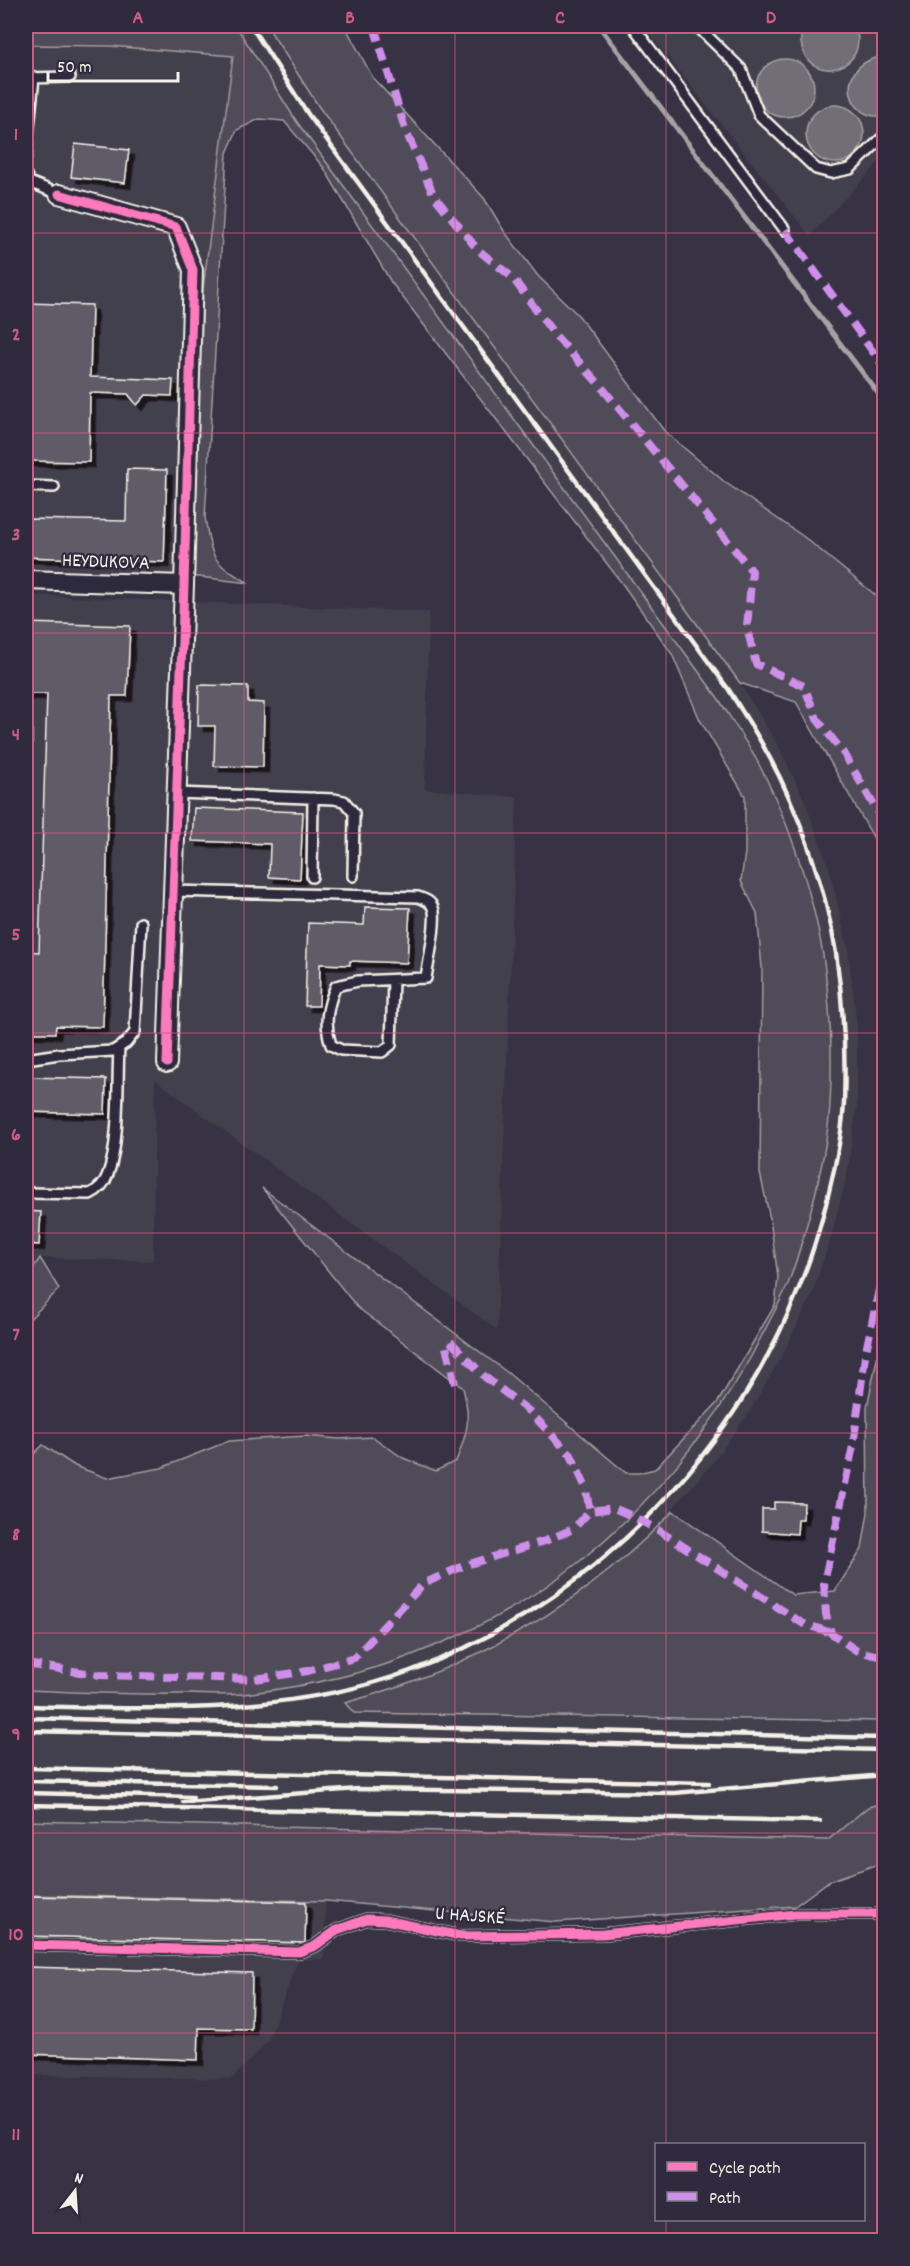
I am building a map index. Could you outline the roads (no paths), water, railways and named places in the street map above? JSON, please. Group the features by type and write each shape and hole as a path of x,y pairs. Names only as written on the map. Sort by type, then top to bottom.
{"street":[{"path":"58,194 176,227 193,270 177,793 166,1063"},
{"name":"HEYDUKOVA","path":"26,580 184,585"}],"lane":[{"path":"633,26 785,230"},
{"path":"697,26 741,69 759,115 816,169 831,173 850,169 885,136"},
{"path":"878,26 885,32"},
{"path":"26,157 30,78 70,77"},
{"path":"26,175 29,183 58,194"},
{"path":"26,486 54,487"},
{"path":"26,717 26,800"},
{"path":"177,793 344,801 354,813 353,876"},
{"path":"312,877 313,798"},
{"path":"173,891 407,897 426,900 433,907 434,922 426,978 358,981 336,986 328,1003 326,1031 331,1045 341,1050 382,1052 391,1045 393,980"},
{"path":"26,1059 59,1054 113,1051 126,1043 135,1032 141,923"},
{"path":"26,1193 90,1194 98,1190 108,1177 114,1156 119,1048"},
{"name":"U HAJSKÉ","path":"26,1945 299,1952 315,1946 337,1930 367,1919 385,1920 461,1936 603,1934 796,1914 885,1914"}],"waterway":[{"path":"599,26 884,401"}],"railway":[{"path":"26,1706 172,1708 269,1703 317,1696 364,1686 410,1671 484,1638 553,1596 617,1546 675,1488 725,1425 768,1355 802,1282 826,1204 841,1128 845,1084 843,1028 836,953 818,876 800,823 778,773 729,690 308,114 251,26"},
{"path":"26,1718 884,1738"},
{"path":"26,1731 884,1750"},
{"path":"26,1768 709,1783"},
{"path":"183,1802 358,1789 674,1793 884,1775"},
{"path":"26,1781 277,1786"},
{"path":"26,1793 193,1797"},
{"path":"26,1805 820,1821"}]}
